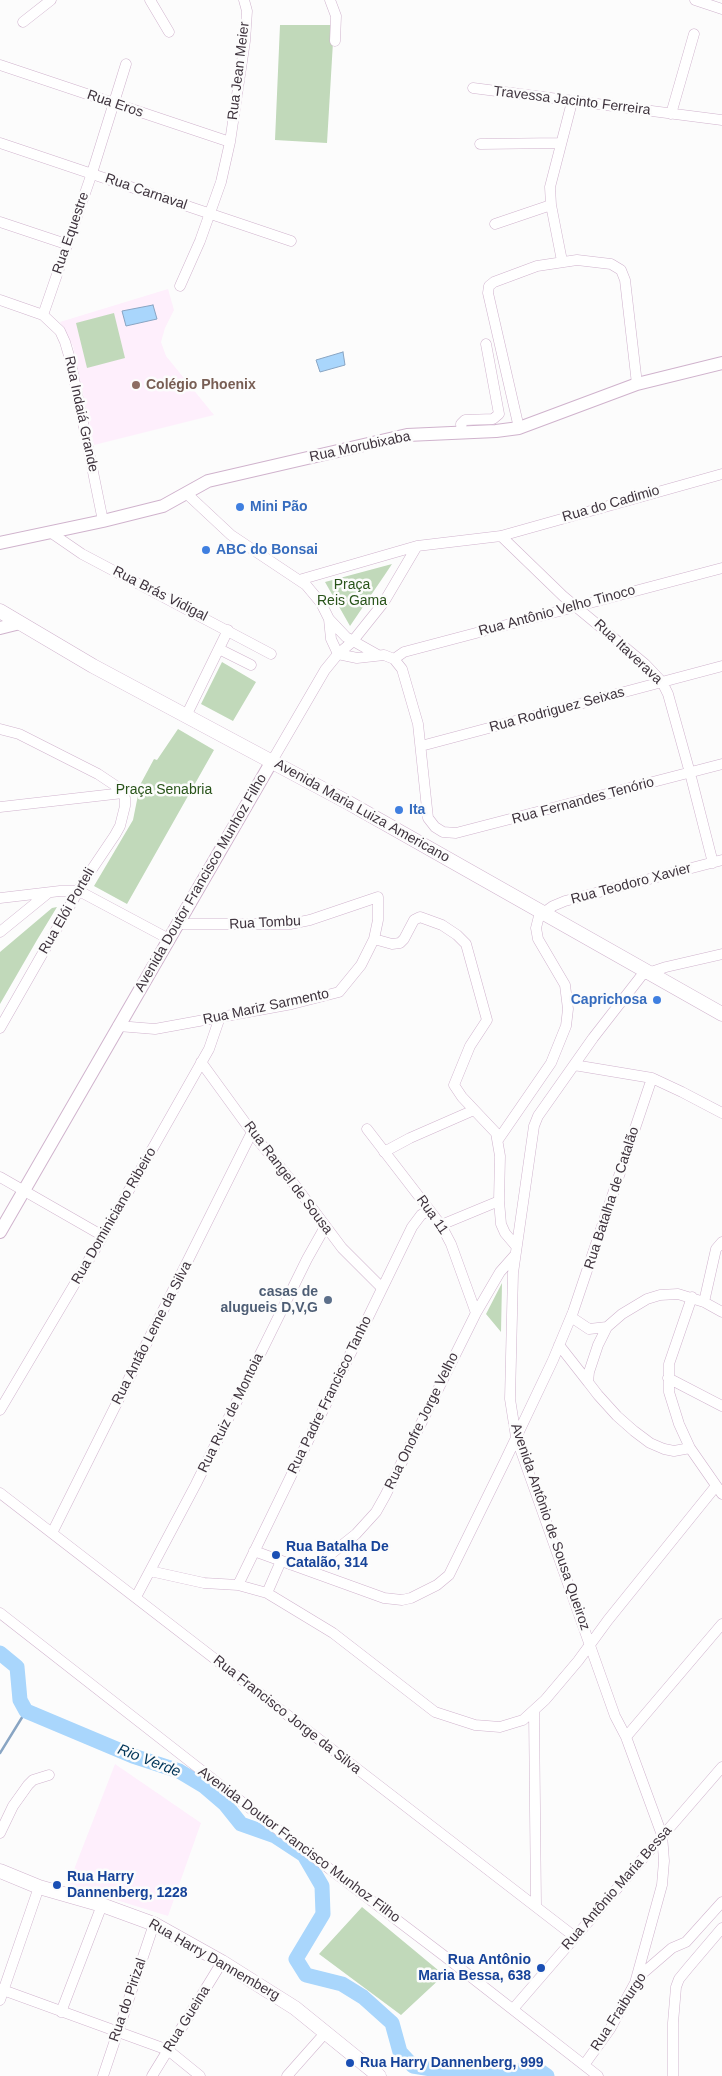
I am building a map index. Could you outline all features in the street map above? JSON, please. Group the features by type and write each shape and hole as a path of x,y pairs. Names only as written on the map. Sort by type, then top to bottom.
{"main road":[{"name":"Avenida Maria Luiza Americano","path":"2,619 20,623 93,666 272,761 722,1014"},
{"name":"Rua Harry Dannemberg","path":"0,1871 40,1887 102,1905 154,1924 222,1962 295,2008 379,2076"}],"street":[{"path":"23,22 51,0"},
{"path":"150,0 169,32"},
{"name":"Rua Jean Meier","path":"180,286 210,214 221,182 230,142 245,41 247,11 244,0"},
{"path":"330,0 336,16 335,41"},
{"path":"695,0 722,9"},
{"path":"671,114 694,34"},
{"name":"Rua Equestre","path":"43,315 92,173 126,64"},
{"name":"Rua Eros","path":"0,65 230,142"},
{"name":"Travessa Jacinto Ferreira","path":"472,88 722,120"},
{"path":"562,261 550,205 550,187 572,102"},
{"name":"Rua Carnaval","path":"0,143 291,241"},
{"path":"480,144 560,143"},
{"path":"495,224 550,205"},
{"path":"0,222 66,244"},
{"path":"519,428 498,343 488,289 494,282 537,266 562,261 590,261 611,264 621,270 625,280 637,384"},
{"path":"0,300 43,315"},
{"name":"Rua Indaiá Grande","path":"43,315 60,331 70,359 103,521"},
{"path":"462,433 461,424 465,420 493,418 499,414 486,344"},
{"name":"Rua Morubixaba","path":"0,543 163,506 208,481 400,437 519,428 637,384 722,363"},
{"name":"Rua do Cadimio","path":"298,580 417,546 501,536 722,474"},
{"path":"186,493 231,535 298,580 315,595 329,619 352,642 378,655 394,659 402,669 416,717 421,746"},
{"name":"Rua Brás Vidigal","path":"50,532 82,554 271,654"},
{"name":"Rua Itaverava","path":"501,536 564,596 645,664 662,682 668,694 717,862"},
{"name":"Avenida Doutor Francisco Munhoz Filho","path":"0,1232 313,690 338,654 352,642 384,602 417,546"},
{"name":"Rua Antônio Velho Tinoco","path":"394,659 404,652 722,568"},
{"path":"329,619 331,639 338,654 356,658 378,655"},
{"path":"186,716 228,630"},
{"path":"219,649 251,665"},
{"name":"Rua Rodriguez Seixas","path":"421,746 722,666"},
{"path":"0,729 19,734 98,774 119,788 123,793"},
{"name":"Rua Fernandes Tenório","path":"421,746 428,818 435,827 443,832 456,834 722,764"},
{"path":"0,807 123,793"},
{"name":"Rua Elói Porteli","path":"0,1028 79,891 120,826 125,806 123,793"},
{"name":"Rua Teodoro Xavier","path":"542,913 566,901 717,862"},
{"path":"0,898 49,892 79,891 169,939"},
{"path":"0,932 49,892"},
{"name":"Rua Tombu","path":"177,924 290,924 310,920 378,897"},
{"name":"Rua Mariz Sarmento","path":"118,1026 155,1029 292,1004 339,992 355,974 368,954 374,939 378,897"},
{"path":"498,1140 552,1063 566,1026 568,1009 565,985 542,946 536,930 537,919 542,913"},
{"path":"374,939 392,944 400,943 414,920 420,917 442,925 466,944 487,1020 470,1046 454,1085 462,1097 491,1126 498,1140 501,1224 516,1250"},
{"path":"648,974 666,967 722,954"},
{"name":"Avenida Antônio de Sousa Queiroz","path":"634,1983 662,1885 664,1862 662,1835 626,1737 615,1716 516,1436 510,1399 510,1374 512,1301 516,1250 536,1120 631,988 642,975 648,974"},
{"name":"Rua Dominiciano Ribeiro","path":"0,1410 103,1236 201,1062 212,1042 220,1018"},
{"name":"Rua Rangel de Sousa","path":"201,1062 325,1227 354,1261 382,1288"},
{"path":"574,1065 652,1078 722,1113"},
{"name":"Rua Batalha de Catalão","path":"254,1551 384,1598 402,1600 411,1598 437,1585 449,1575 456,1564 560,1345 652,1078"},
{"path":"384,1152 410,1138 474,1110"},
{"name":"Rua 11","path":"368,1129 441,1225 451,1244 476,1313"},
{"name":"Rua Antão Leme da Silva","path":"52,1533 252,1132"},
{"path":"0,1177 103,1236"},
{"path":"441,1225 499,1201"},
{"name":"Rua Padre Francisco Tanho","path":"238,1585 412,1228 422,1215 429,1210"},
{"name":"Rua Ruiz de Montoia","path":"136,1598 196,1484 325,1227"},
{"path":"704,1302 716,1249 722,1242"},
{"name":"Rua Onofre Jorge Velho","path":"308,1570 356,1534 376,1512 476,1313 500,1272 516,1250"},
{"path":"588,1382 594,1356 607,1327 622,1314 654,1297 678,1294 704,1302 722,1312"},
{"path":"150,1571 204,1582 238,1585 267,1593 326,1628 435,1712 475,1725 500,1727 514,1724 534,1711 564,1679 719,1490 690,1448 672,1404 668,1378 669,1364 676,1339 692,1298"},
{"path":"571,1317 589,1329 607,1327"},
{"path":"560,1345 617,1416 650,1442 674,1450 690,1448"},
{"path":"668,1378 722,1406"},
{"name":"Rua Francisco Jorge da Silva","path":"0,1493 575,1937"},
{"path":"267,1593 281,1561"},
{"name":"Avenida Doutor Francisco Munhoz Filho","path":"0,1613 598,2076"},
{"path":"626,1737 722,1624"},
{"path":"534,1711 536,1906"},
{"name":"Rua Antônio Maria Bessa","path":"513,2009 722,1767"},
{"path":"0,1833 13,1806 28,1784 33,1780 49,1775"},
{"path":"40,1887 1,1993 168,2050 200,2076"},
{"name":"Rua Fraiburgo","path":"584,2065 610,2029 634,1983 668,1951 686,1942 722,1902"},
{"path":"61,2012 102,1905"},
{"name":"Rua do Pirizal","path":"103,2076 154,1924"},
{"path":"671,2072 676,1987 679,1979 722,1928"},
{"name":"Rua Gueina","path":"152,2076 222,1962"},
{"path":"287,2076 326,2032"}],"shaded area":[{"name":"Colégio Phoenix","path":"168,289 174,310 165,328 161,342 166,356 214,415 94,445 73,346 60,322"},
{"path":"115,1764 201,1823 168,1916 68,1885"}],"green space":[{"path":"280,25 334,25 327,143 275,140"},
{"path":"114,313 125,358 87,368 76,323"},
{"name":"Praça Reis Gama","path":"392,564 384,576 350,626 325,582"},
{"path":"222,662 256,682 233,721 201,704"},
{"name":"Praça Senabria","path":"178,729 214,750 127,904 94,886 133,820 140,785 154,759 157,760"},
{"path":"57,907 0,1004 0,952 52,908"},
{"path":"502,1283 501,1332 486,1314"},
{"path":"362,1907 444,1975 401,2015 319,1954"}],"water":[{"path":"153,305 157,319 126,326 122,311"},
{"path":"343,352 345,365 320,372 316,360"}],"waterway":[{"name":"Rio Verde","path":"0,1653 17,1667 20,1700 26,1711 133,1756 179,1771 204,1786 225,1804 241,1824 275,1836 304,1855 322,1886 323,1914 296,1959 306,1975 342,1984 363,1997 392,2023 400,2052 413,2066 473,2076"},
{"path":"0,1753 26,1711"},
{"name":"Rio Verde","path":"473,2076 537,2069 547,2076"}],"place":[{"name":"Colégio Phoenix","path":"136,385"},
{"name":"Mini Pão","path":"240,507"},
{"name":"ABC do Bonsai","path":"206,550"},
{"name":"Ita","path":"399,810"},
{"name":"Caprichosa","path":"657,1000"},
{"name":"casas de alugueis D,V,G","path":"328,1300"},
{"name":"Rua Batalha De Catalão, 314","path":"276,1555"},
{"name":"Rua Harry Dannenberg, 1228","path":"57,1885"},
{"name":"Rua Antônio Maria Bessa, 638","path":"541,1968"},
{"name":"Rua Harry Dannenberg, 999","path":"350,2063"}]}
